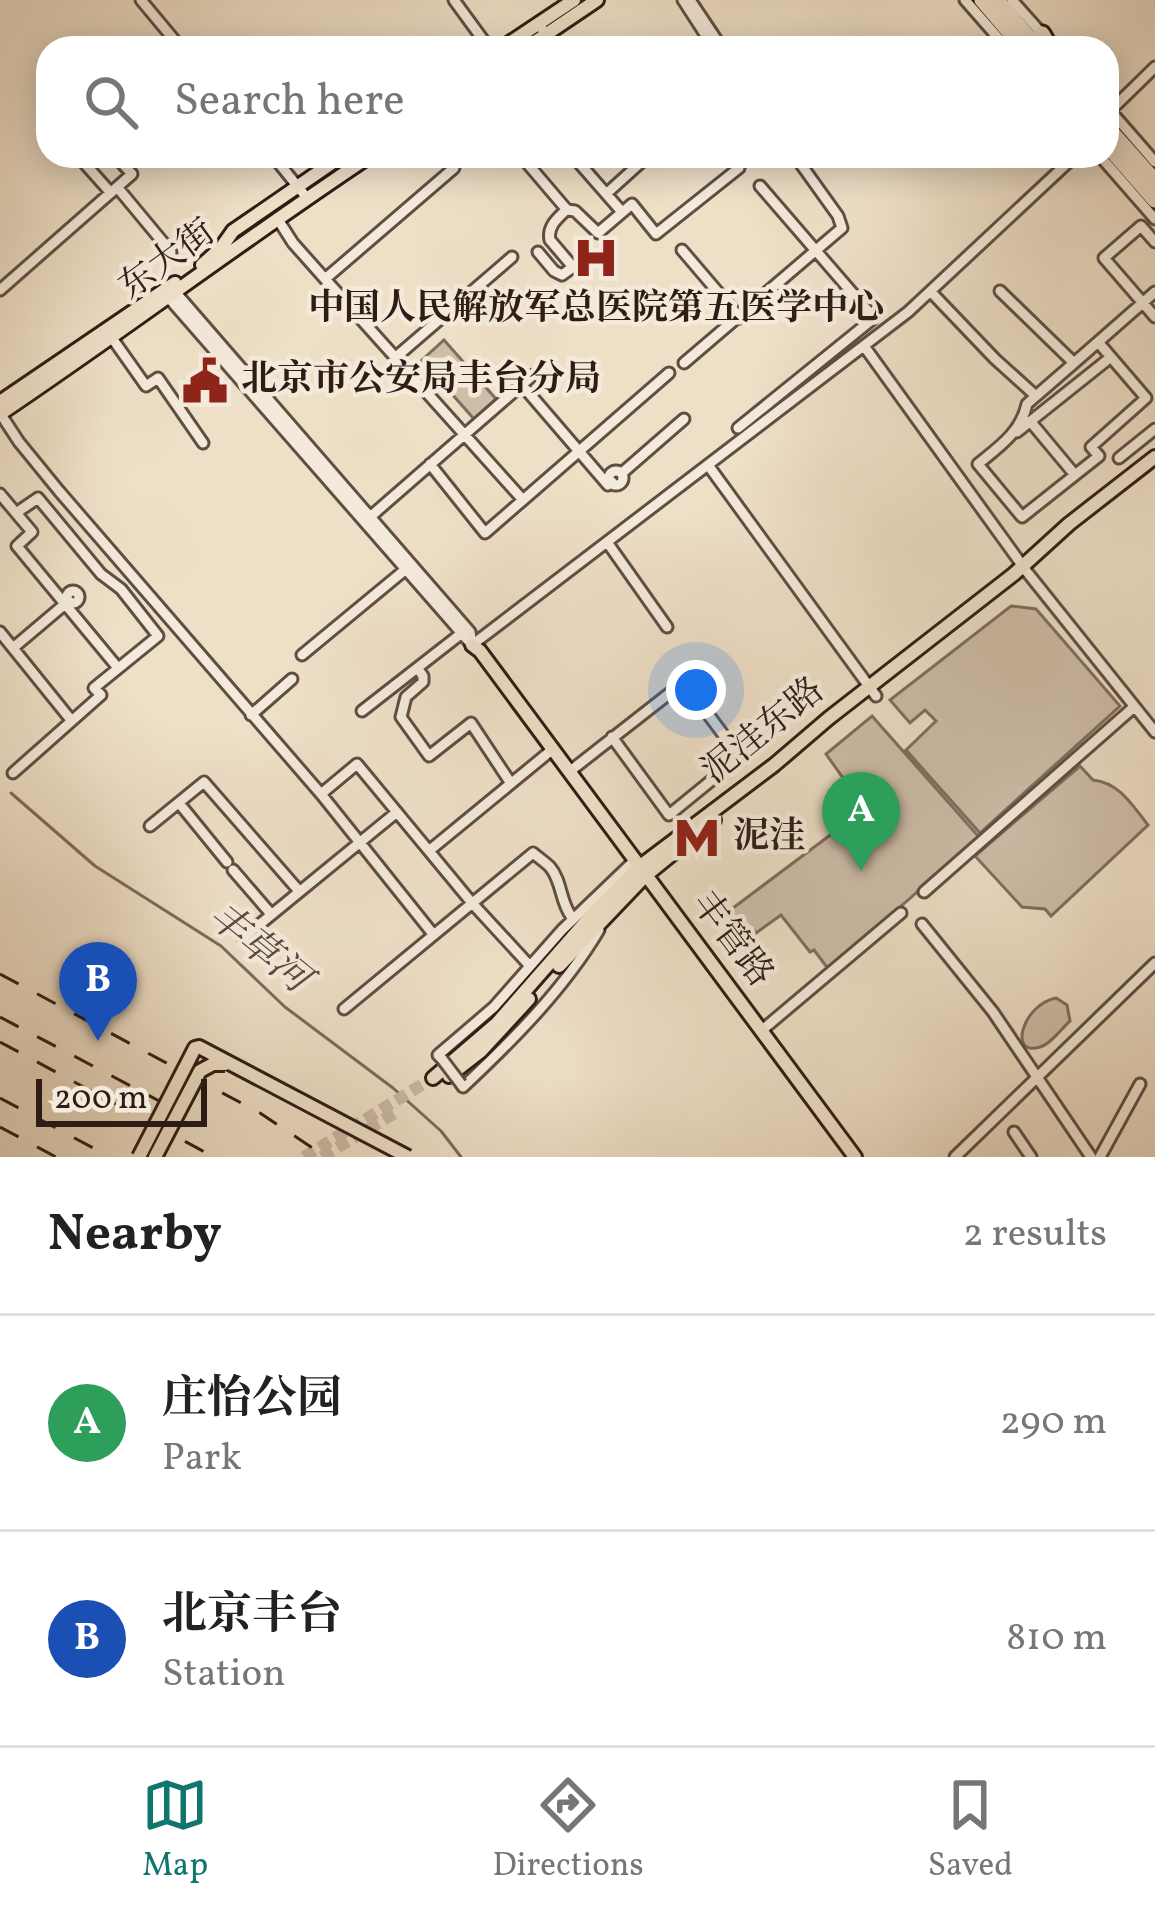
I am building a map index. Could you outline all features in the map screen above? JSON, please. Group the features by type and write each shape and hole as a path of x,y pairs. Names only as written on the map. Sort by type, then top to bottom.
{"highway":[{"path":"982,0 1013,36"},
{"path":"997,0 1037,36"},
{"path":"1119,131 1155,182"},
{"path":"1119,159 1155,200"}],"main road":[{"path":"542,29 597,0"},
{"path":"535,36 564,3"},
{"name":"东大街","path":"0,413 112,338 211,259 231,234 324,168"},
{"name":"东大街","path":"0,402 169,294 352,168"},
{"path":"231,234 234,242 244,244"},
{"name":"泥洼东路","path":"638,869 605,920 503,1028 436,1081 638,869 873,692 1026,569 1069,524 1155,461"},
{"name":"丰管路","path":"467,639 852,1157"},
{"name":"丰管路","path":"551,751 852,1157"},
{"path":"139,1157 199,1047 408,1157"},
{"path":"155,1157 200,1071 227,1064 243,1071"},
{"path":"334,1119 376,1145 385,1157"}],"street":[{"path":"141,0 172,36"},
{"path":"454,0 480,36"},
{"path":"686,0 710,36"},
{"path":"965,0 996,36"},
{"path":"1012,0 1040,36"},
{"path":"542,29 548,36"},
{"path":"1119,104 1155,67"},
{"path":"1119,126 1155,161"},
{"path":"91,168 171,252"},
{"path":"0,290 131,174 126,168"},
{"path":"283,168 307,198"},
{"path":"325,279 454,168"},
{"path":"531,168 567,209 598,233 632,204 656,233 740,168"},
{"path":"583,168 622,212"},
{"path":"606,194 635,168"},
{"path":"684,363 842,228 803,168"},
{"path":"362,711 607,542 864,346 931,292 1062,168"},
{"path":"1111,168 1155,218"},
{"path":"738,428 874,318 760,186"},
{"path":"538,252 562,275 573,267 549,235 567,209"},
{"path":"278,218 293,243 523,500"},
{"path":"1155,242 1141,226 1104,258 1155,317"},
{"path":"682,250 740,318"},
{"path":"396,357 512,257"},
{"path":"1000,291 1074,363"},
{"path":"931,292 1036,396"},
{"path":"1010,437 1026,414 1027,404 1155,292"},
{"path":"169,294 258,386 423,577 470,632 467,639"},
{"name":"丰管路","path":"169,294 467,639"},
{"path":"112,338 146,386 158,378 203,443"},
{"path":"1098,342 1111,357 1146,398 1091,447 1099,456 1022,517 978,464 1111,357"},
{"path":"864,346 1026,569 1155,733"},
{"path":"430,464 485,533 669,373"},
{"path":"370,517 533,375"},
{"path":"522,385 608,485 613,472 622,473 684,419"},
{"path":"258,386 264,406"},
{"path":"0,413 19,442 321,794 433,934"},
{"path":"1030,422 1075,476"},
{"path":"1119,458 1155,429"},
{"path":"708,465 873,692"},
{"path":"0,494 32,532 17,546 118,668"},
{"path":"14,773 101,695 94,688 158,636 38,498 16,513"},
{"path":"607,542 667,627"},
{"path":"302,655 407,570 423,577"},
{"path":"13,648 67,603 68,592 78,592 101,574"},
{"path":"0,632 71,720"},
{"path":"418,669 423,682 406,697 401,716 429,756 471,723 510,782"},
{"path":"251,715 292,680"},
{"path":"569,772 612,737 684,682 740,757 668,815 612,737"},
{"path":"924,892 1134,707"},
{"path":"430,850 551,751"},
{"path":"321,794 357,764 530,966"},
{"path":"151,826 204,782 299,891"},
{"path":"179,803 271,914"},
{"path":"243,938 397,812"},
{"path":"344,1009 533,853 551,868 571,916"},
{"path":"605,920 581,960 463,1087 438,1055 476,1025 562,930 638,869"},
{"path":"761,1031 901,913"},
{"path":"922,924 993,1012 1095,1157 1140,1084"},
{"path":"955,1157 1155,963"},
{"path":"1014,1132 1031,1157"}],"shaded area":[{"path":"444,340 496,399 474,419 422,360"},
{"path":"1011,606 1036,609 1120,706 980,833 906,750 936,721 925,710 910,723 890,700"},
{"path":"872,716 979,837 829,970 781,915 744,937 725,914 865,809 826,754"},
{"path":"1080,766 1093,780 1118,790 1148,825 1051,916 1045,909 1022,907 975,856"},
{"path":"1056,998 1067,1005 1070,1021 1044,1045 1024,1045 1028,1019"}],"waterway":[{"name":"丰草河","path":"11,793 95,866 221,946 285,1007 393,1088 441,1131 461,1157"}],"tunnel":[{"path":"304,1157 433,1078"},
{"path":"322,1157 398,1111"}],"railway":[{"path":"0,974 260,1113 326,1157"},
{"path":"0,1017 163,1103"},
{"path":"0,1042 214,1157"},
{"path":"0,1098 110,1157"},
{"path":"0,1127 56,1157"}],"place":[{"name":"中国人民解放军总医院第五医学中心","path":"596,258"},
{"name":"北京市公安局丰台分局","path":"205,381"},
{"name":"泥洼","path":"697,838"},
{"name":"庄怡公园","path":"861,871"},
{"name":"北京丰台","path":"98,1041"}]}
